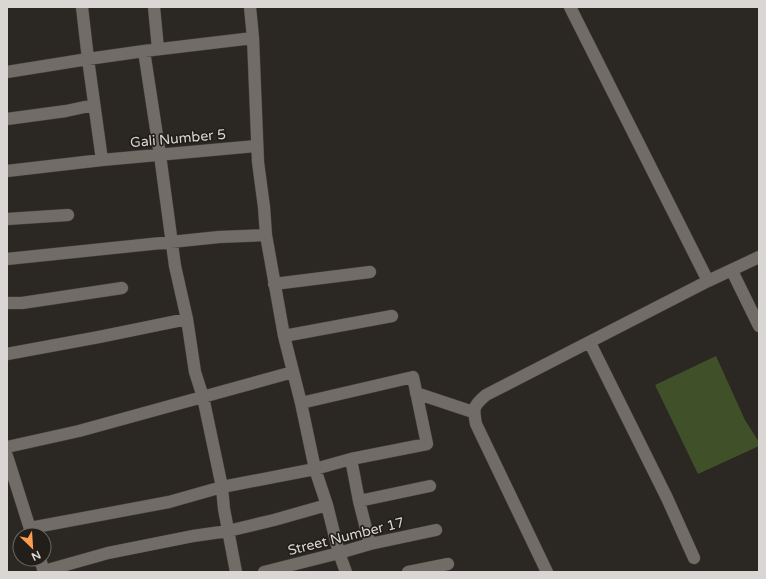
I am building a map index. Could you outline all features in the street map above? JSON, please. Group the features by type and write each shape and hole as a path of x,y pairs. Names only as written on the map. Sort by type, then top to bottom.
{"street":[{"path":"82,7 102,160"},
{"path":"154,7 158,49"},
{"path":"250,7 253,38 258,162 266,235 274,284 284,336 315,468 327,505 339,553 346,572"},
{"path":"575,9 708,282"},
{"path":"7,72 144,50 253,38"},
{"path":"144,50 175,266 187,319 195,372 203,397 222,488 236,572"},
{"path":"7,119 66,111 94,105"},
{"name":"Gali Number 5","path":"7,171 102,160 257,146"},
{"path":"7,219 68,215"},
{"path":"7,259 219,237 266,235"},
{"path":"547,572 476,424 473,412 477,402 486,395 759,257"},
{"path":"732,271 759,326"},
{"path":"274,284 370,272"},
{"path":"7,303 22,303 122,288"},
{"path":"284,336 392,316"},
{"path":"7,354 187,319"},
{"path":"590,342 667,498 694,558"},
{"path":"7,447 79,430 293,372"},
{"path":"52,527 169,502 222,488 351,459 427,444 413,377 300,403"},
{"path":"416,393 473,412"},
{"path":"7,456 29,527"},
{"path":"351,459 359,501 370,544"},
{"path":"359,501 430,486"},
{"path":"44,572 108,553 193,536 228,531 327,505"},
{"name":"Street Number 17","path":"264,572 370,544 436,530"},
{"path":"408,572 448,564"}],"green space":[{"path":"716,356 745,420 759,442 759,446 698,474 655,385"}]}
